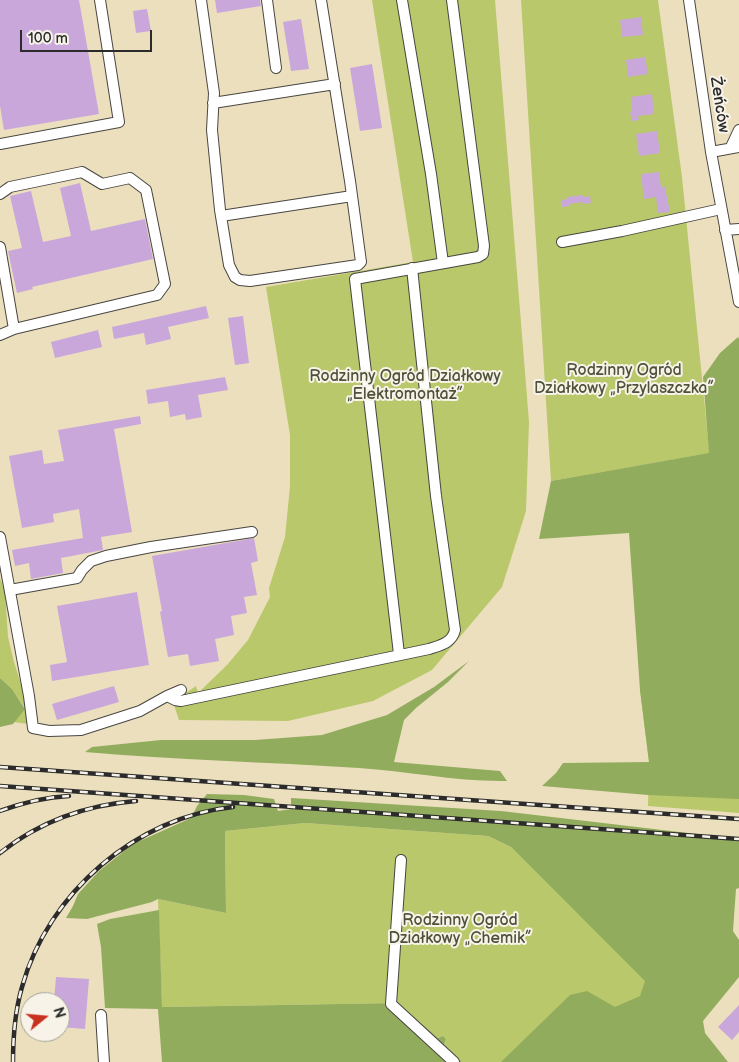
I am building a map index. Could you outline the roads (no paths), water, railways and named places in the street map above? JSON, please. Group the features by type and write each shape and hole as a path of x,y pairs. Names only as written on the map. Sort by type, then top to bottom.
{"street":[{"path":"0,144 119,122 100,0"},
{"path":"201,0 214,93 212,130 221,216 229,265 235,277 240,280 358,265 361,262 321,0"},
{"path":"267,0 276,68"},
{"path":"402,0 431,174 443,263"},
{"path":"399,654 355,279 478,257 484,254 452,0"},
{"name":"Żeńców","path":"689,0 711,152 739,302"},
{"path":"213,104 334,84"},
{"path":"711,152 735,147 739,130"},
{"path":"0,194 10,187 82,172 102,184 130,178 146,190 165,284 157,295 14,329 0,335"},
{"path":"221,216 352,196"},
{"path":"562,242 721,209"},
{"path":"725,230 739,229"},
{"path":"0,247 5,310 14,329"},
{"path":"167,696 181,701 429,649 448,642 453,637 455,630 436,496 412,268"},
{"path":"10,590 77,578 82,570 91,562 106,556 151,547 252,532"},
{"path":"0,537 29,696 33,728 49,731 81,730 140,711 181,690"},
{"path":"400,860 391,1004 454,1062"},
{"path":"101,1015 104,1062"},
{"path":"437,1045 445,1037"}],"railway":[{"path":"0,767 739,819"},
{"path":"0,786 739,839"},
{"path":"0,811 34,801 69,796"},
{"path":"0,853 31,832 64,817 99,806 136,801"},
{"path":"13,1062 15,1024 22,987 35,953 52,921 75,891 101,866 130,844 163,826 197,814 233,807"}],"park label":[{"name":"Rodzinny Ogród Działkowy „Przylaszczka”","path":"624,380"},
{"name":"Rodzinny Ogród Działkowy „Elektromontaż”","path":"405,386"},
{"name":"Rodzinny Ogród Działkowy „Chemik”","path":"460,930"}]}
